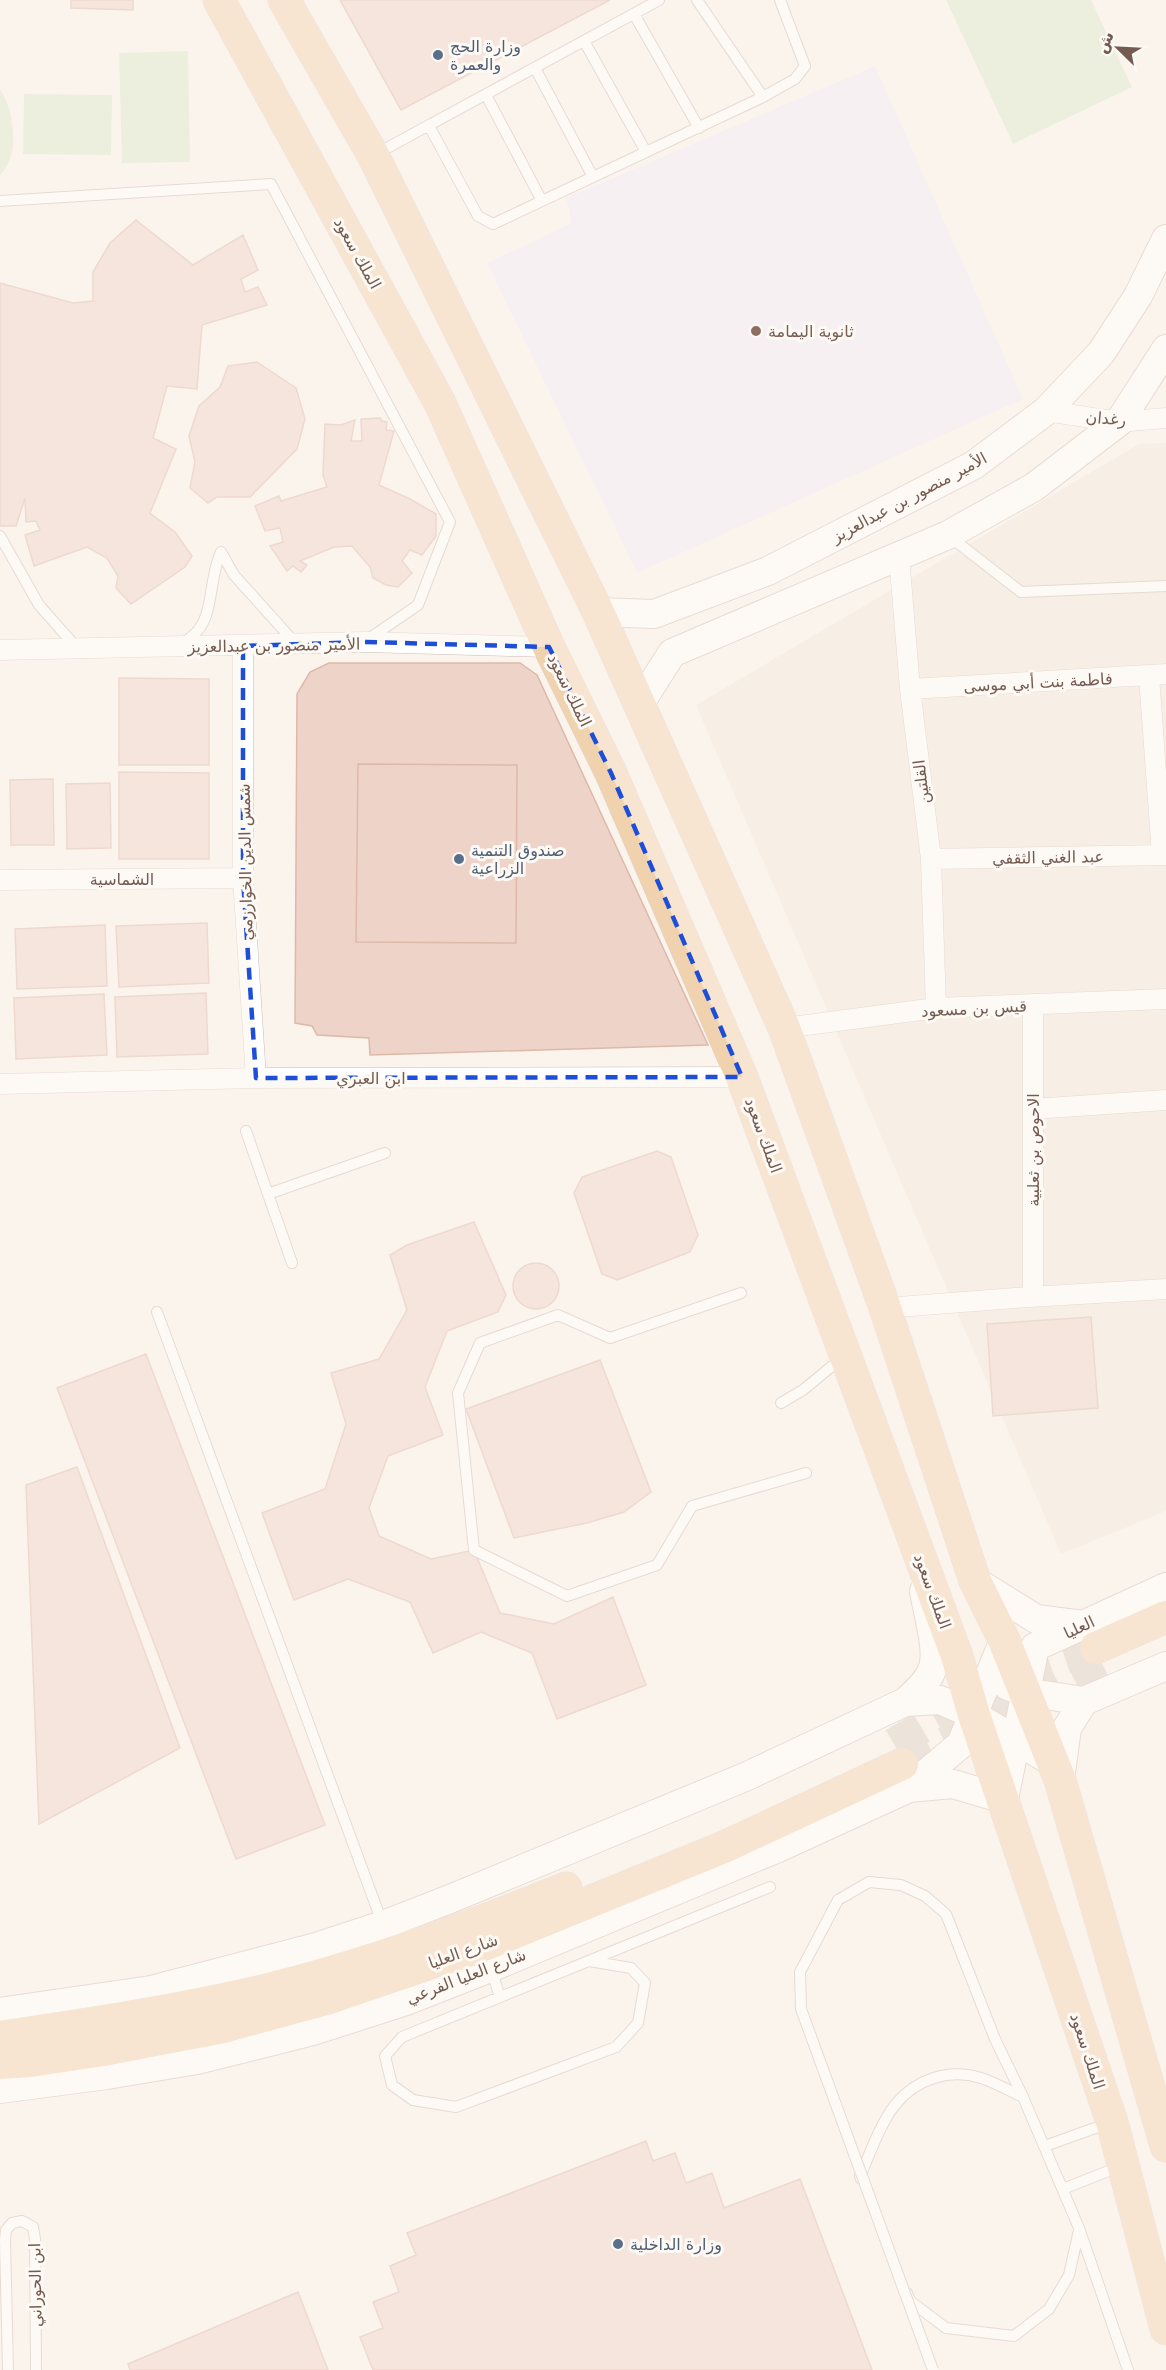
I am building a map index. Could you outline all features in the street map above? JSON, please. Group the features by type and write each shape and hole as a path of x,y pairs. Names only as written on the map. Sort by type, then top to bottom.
{"main road":[{"name":"الملك سعود","path":"219,0 440,403 549,647 611,773 742,1077 916,1545 975,1674 974,1715 1112,2122 1166,2329"},
{"path":"284,0 373,155 598,612 784,1028 885,1308 975,1581 1004,1641 1056,1770 1166,2146"},
{"path":"1096,1645 1166,1617"},
{"path":"1096,1645 1166,1636"},
{"name":"شارع العليا","path":"0,2037 154,2013 261,1991 325,1974 438,1937 681,1843 823,1780 902,1766"},
{"name":"شارع العليا","path":"0,2062 30,2061 103,2050 223,2027 326,1999 501,1938 724,1847 902,1766"}],"street":[{"name":"الأمير منصور بن عبدالعزيز","path":"598,612 654,614 768,571 974,465 1046,411 1101,352 1138,296 1166,239"},
{"path":"639,705 672,653 948,535 1034,487 1119,422 1166,349"},
{"name":"رغدان","path":"1046,411 1119,422 1166,418"},
{"name":"القلتين","path":"899,556 910,688 930,859 936,1008"},
{"path":"750,620 681,636 674,632 674,623 768,571"},
{"name":"الأمير منصور بن عبدالعزيز","path":"0,650 365,642 549,647"},
{"name":"شمس الدين الخوارزمي","path":"243,646 243,878 256,1078"},
{"path":"1158,675 1164,855"},
{"name":"فاطمة بنت أبي موسى","path":"910,688 1158,675"},
{"name":"عبد الغني الثقفي","path":"930,859 1164,855"},
{"name":"الشماسية","path":"0,880 243,878"},
{"name":"قيس بن مسعود","path":"784,1028 936,1008 1166,999"},
{"name":"الاحوص بن ثعلبية","path":"1033,1004 1033,1296"},
{"name":"ابن العبري","path":"0,1084 256,1078 742,1077"},
{"path":"1033,1109 1166,1100"},
{"path":"885,1308 1033,1296 1166,1290"},
{"path":"0,2012 151,1990 316,1947 383,1925 745,1777 905,1702 923,1685 932,1670 935,1657 916,1545"},
{"path":"975,1581 1036,1619 1096,1645"},
{"name":"العليا","path":"1004,1799 1035,1647 1096,1645 1166,1587"},
{"path":"1004,1641 975,1674 1025,1692 1084,1701 1166,1666"},
{"path":"905,1702 940,1700 974,1715 1016,1740 1056,1770 1067,1728 1084,1701"},
{"name":"شارع العليا الفرعي","path":"0,2088 107,2075 197,2060 302,2034 405,2001 778,1848 902,1766 961,1744 974,1715"},
{"name":"شارع العليا الفرعي","path":"902,1766 1004,1799"}],"lane":[{"path":"373,155 659,0"},
{"path":"697,0 763,97"},
{"path":"429,126 478,216 493,224 699,128 795,79 805,66 780,0"},
{"path":"634,14 699,128"},
{"path":"584,41 646,152"},
{"path":"535,68 593,177"},
{"path":"486,95 542,201"},
{"path":"0,201 271,184 450,522 418,605 365,642"},
{"path":"948,535 1021,592 1166,586"},
{"path":"0,536 39,605 77,649"},
{"path":"179,647 200,628 208,605 215,564 222,552 234,575 296,644"},
{"path":"246,1131 292,1263"},
{"path":"268,1194 385,1153"},
{"path":"741,1293 610,1338 558,1315 480,1343 458,1393 474,1550 567,1596 657,1565 692,1506 806,1473"},
{"path":"157,1312 383,1925"},
{"path":"781,1403 803,1390 837,1362 834,1326"},
{"path":"933,2370 801,2009 800,1972 838,1900 869,1882 902,1885 925,1896 946,1914 995,2039 1045,2146 1079,2228 1128,2370"},
{"path":"589,1961 632,1968 645,1983 638,2023 616,2047 456,2108 413,2100 392,2085 385,2056 402,2037 770,1887"},
{"path":"490,1968 500,1997"},
{"path":"1023,2097 981,2078 951,2074 923,2081 895,2105 860,2176 910,2301 946,2328 1014,2336 1049,2309 1070,2275 1079,2228"},
{"path":"1045,2146 1112,2122"},
{"path":"1063,2189 1125,2165"},
{"name":"ابن الحوراني","path":"8,2370 5,2240 6,2230 12,2223 22,2222 33,2226 35,2239 36,2370"}],"highlighted area":[{"path":"365,642 549,647 611,773 742,1077 256,1078 243,878 243,646"}],"shaded area":[{"name":"ثانوية اليمامة","path":"875,66 1023,399 637,573 487,263 572,223 566,198"},
{"path":"1166,443 1166,1511 1061,1554 696,705 1139,444"}],"green space":[{"path":"946,0 1091,0 1132,87 1013,144"},
{"path":"188,51 190,162 122,163 119,53"},
{"path":"0,89 12,120 13,145 7,167 0,175"},
{"path":"24,94 112,95 111,155 23,154"}],"building":[{"path":"71,0 133,0 133,10 71,8"},
{"name":"وزارة الحج والعمرة","path":"340,0 610,0 401,110"},
{"path":"136,220 193,265 243,235 258,270 241,279 245,292 258,287 267,305 202,325 197,389 167,386 153,438 176,449 150,513 175,532 192,556 185,567 131,604 116,588 118,576 107,558 87,547 34,566 25,535 40,530 36,521 26,522 25,498 16,526 0,526 0,283 73,303 93,301 93,272 110,243"},
{"path":"257,362 296,388 305,419 297,449 250,497 217,497 208,503 190,488 195,462 189,436 199,406 220,387 228,366"},
{"path":"380,418 387,422 386,430 394,431 379,485 436,514 436,536 422,555 410,550 402,561 412,573 398,587 386,585 373,578 370,567 352,546 334,547 300,561 307,565 301,572 293,566 287,571 270,546 283,542 280,528 265,531 255,506 279,496 281,501 327,487 323,475 325,424 341,425 355,420 351,441 362,441 361,419"},
{"name":"صندوق التنمية الزراعية","path":"329,663 520,663 537,675 708,1045 370,1055 369,1038 317,1035 312,1026 295,1023 297,694 310,672"},
{"path":"119,678 209,679 209,765 119,765"},
{"path":"358,764 517,765 516,943 356,942"},
{"path":"119,772 209,773 209,859 119,859"},
{"path":"53,779 54,845 11,845 10,780"},
{"path":"110,783 111,848 67,849 66,784"},
{"path":"207,923 209,983 119,987 116,926"},
{"path":"105,925 107,986 17,989 15,929"},
{"path":"206,993 208,1054 117,1057 115,997"},
{"path":"104,994 107,1055 16,1059 14,998"},
{"path":"657,1151 671,1157 698,1235 690,1252 617,1280 602,1274 574,1193 582,1177"},
{"path":"474,1222 506,1295 498,1312 447,1331 425,1387 443,1435 388,1456 369,1508 379,1536 431,1559 474,1550 500,1613 554,1624 613,1597 646,1685 557,1719 532,1653 481,1632 433,1653 410,1602 348,1579 294,1600 262,1513 325,1489 346,1424 331,1373 379,1359 407,1310 390,1255 407,1245"},
{"path":"536,1263 552,1270 559,1286 552,1302 536,1309 520,1302 513,1286 520,1270"},
{"path":"1091,1317 1098,1408 993,1416 987,1324"},
{"path":"146,1354 325,1825 236,1859 57,1388"},
{"path":"600,1360 651,1492 624,1512 587,1523 514,1538 466,1409"},
{"path":"77,1467 180,1748 39,1824 26,1485"},
{"name":"وزارة الداخلية","path":"646,2141 653,2161 675,2153 686,2183 712,2173 724,2208 800,2179 872,2370 373,2370 360,2337 383,2328 373,2302 399,2292 390,2266 416,2255 407,2233"},
{"path":"298,2292 328,2370 130,2370 128,2364"}],"tunnel":[{"path":"894,1744 979,1693 1039,1667 1096,1648"},
{"path":"902,1764 1110,1661"}],"place":[{"name":"وزارة الحج والعمرة","path":"438,55"},
{"name":"ثانوية اليمامة","path":"756,331"},
{"name":"صندوق التنمية الزراعية","path":"459,859"},
{"name":"وزارة الداخلية","path":"618,2244"}]}
